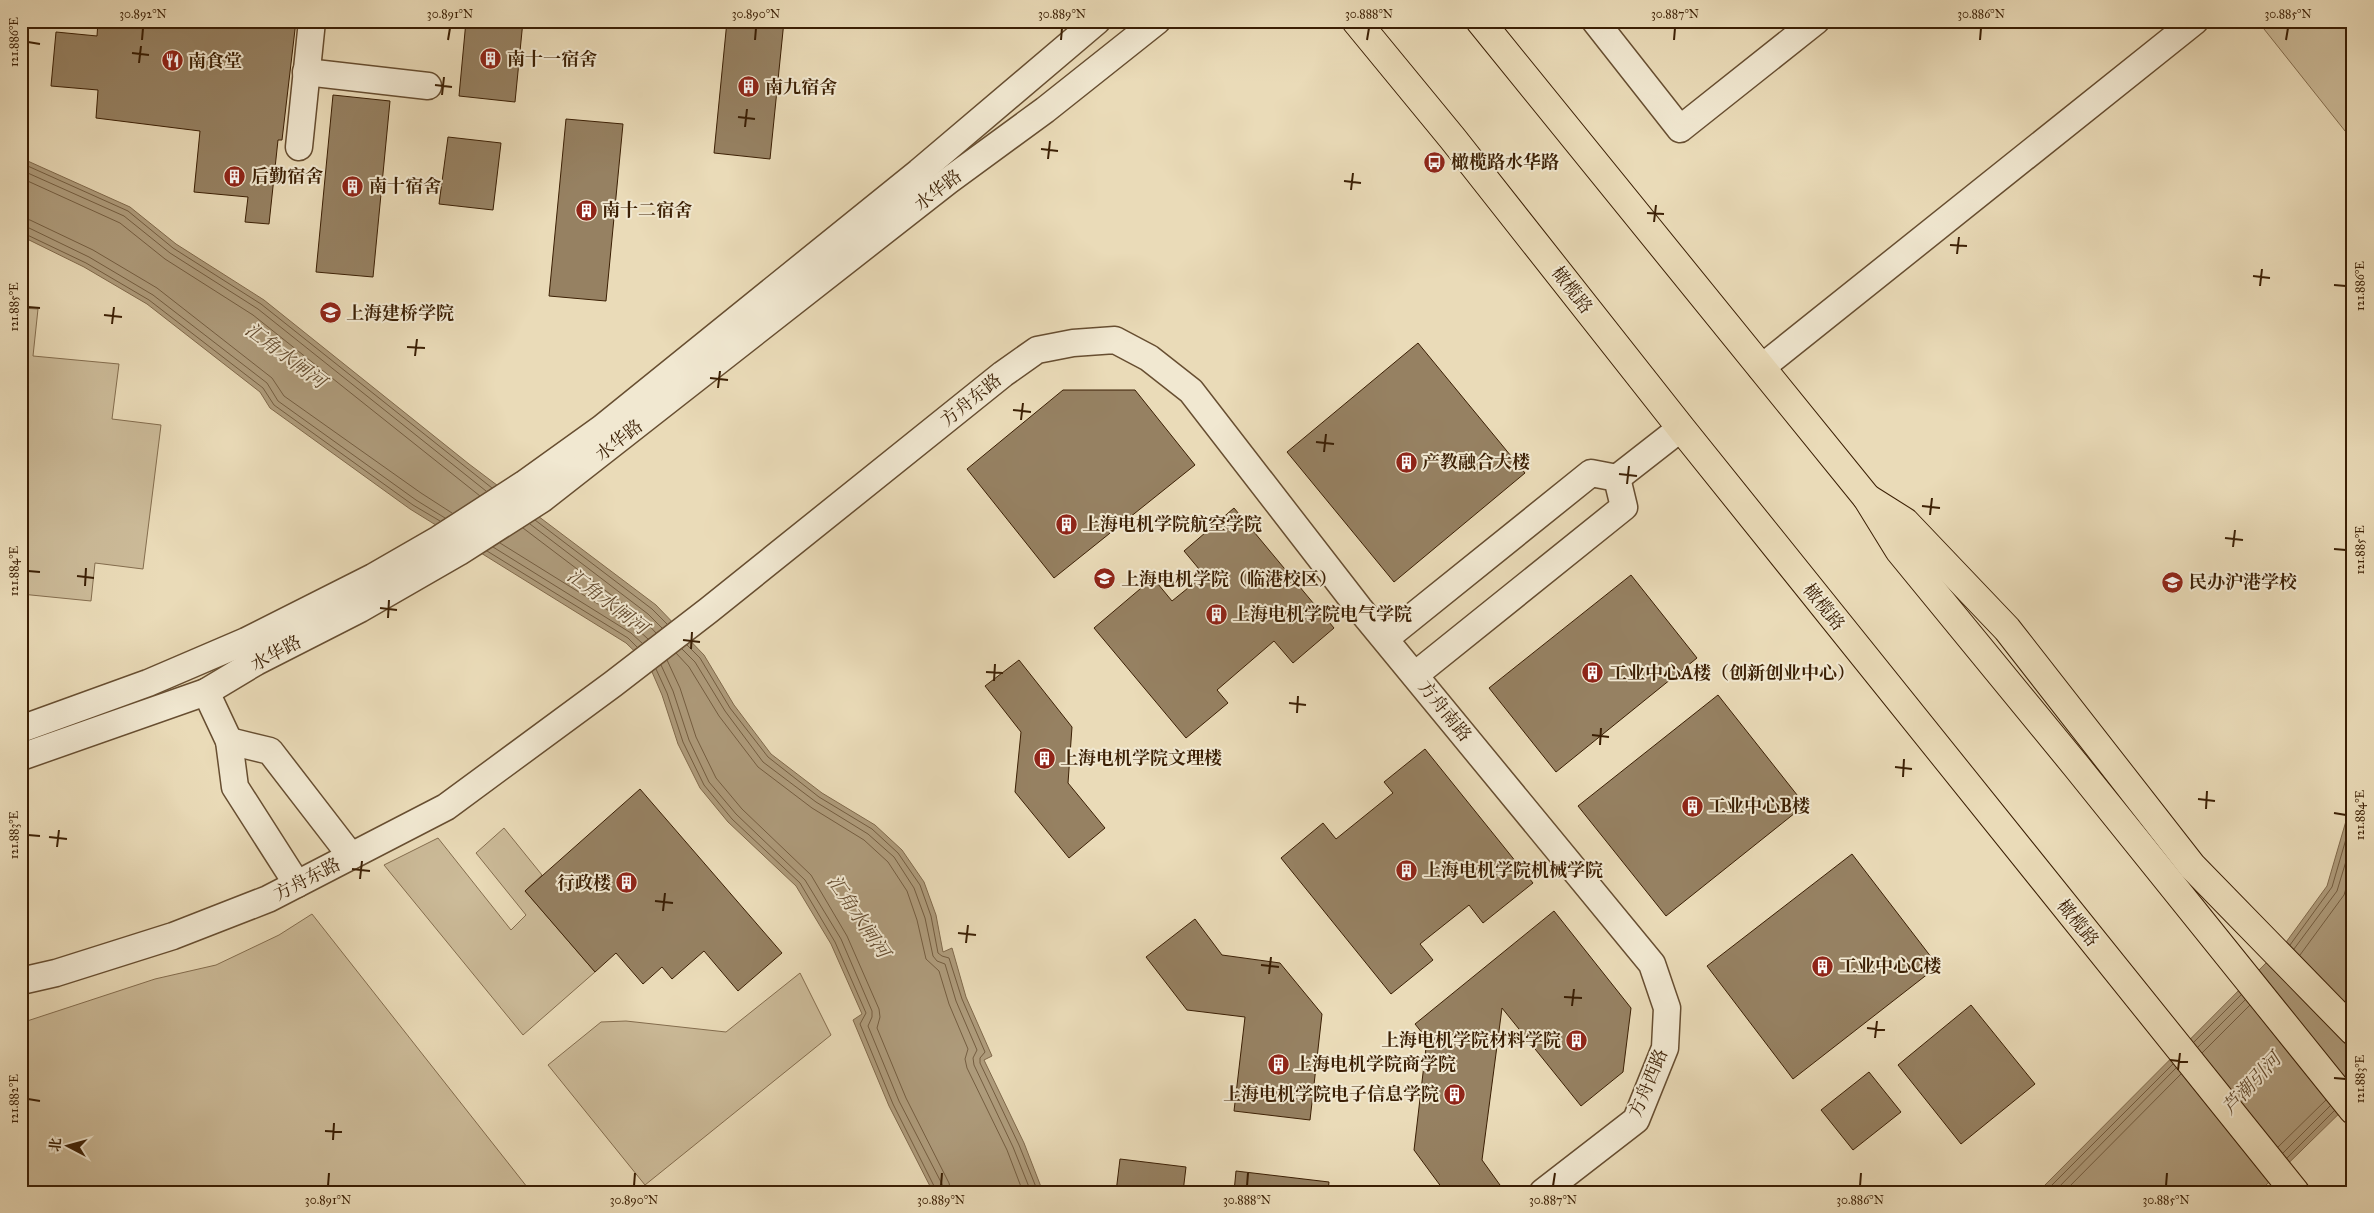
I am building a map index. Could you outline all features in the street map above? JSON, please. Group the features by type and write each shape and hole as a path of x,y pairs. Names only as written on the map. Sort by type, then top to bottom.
{"main road":[{"name":"橄榄路","path":"1356,21 2295,1192"},
{"path":"1480,21 1867,498 1899,550 2077,767 2353,1110"},
{"path":"1867,498 1905,522 2007,629 2192,866 2353,1031"}],"street":[{"path":"299,147 312,21"},
{"name":"水华路","path":"533,491 602,428 919,172 1097,21"},
{"name":"水华路","path":"21,757 206,692 256,662 360,610 449,546 533,491 1045,110 1157,21"},
{"path":"1596,21 1680,129 1816,21"},
{"path":"1761,368 2195,21"},
{"path":"306,72 428,86"},
{"name":"方舟东路","path":"21,981 56,973 173,936 268,899 446,807 613,684 709,610 1003,374 1037,350 1073,343 1116,340 1149,358 1191,391 1242,456"},
{"path":"1386,638 1591,473 1617,478 1681,428"},
{"name":"方舟南路","path":"1242,456 1359,608 1386,638 1652,964"},
{"path":"1415,675 1624,507 1617,478"},
{"name":"水华路","path":"21,729 148,683 246,641 373,576 449,546"},
{"path":"206,692 229,741 235,787 297,884"},
{"path":"229,741 270,751 351,856"},
{"name":"方舟西路","path":"1543,1192 1636,1120 1665,1048 1667,1008 1652,964"}],"shaded area":[{"path":"2273,21 2339,21 2353,39 2353,141 2264,29"},
{"path":"21,308 38,309 33,356 119,364 112,419 161,425 143,569 95,563 91,601 21,594"},
{"path":"504,828 542,875 525,891 595,972 523,1035 384,865 438,838 511,930 526,915 476,853"},
{"path":"312,914 531,1192 21,1192 21,1023 155,979 216,965 279,935"},
{"path":"800,973 831,1035 645,1185 548,1065 601,1022 626,1021 726,1032"}],"water":[{"name":"汇角水闸河","path":"21,158 130,207 176,244 264,300 469,464 656,605 704,655 734,705 771,754 822,793 875,825 902,850 924,882 936,915 943,952 952,948 966,997 992,1056 984,1060 1024,1143 1043,1192 933,1192 889,1106 853,1020 862,1014 831,944 796,886 728,822 700,788 678,744 662,695 649,665 626,643 410,509 270,408 260,392 147,304 84,267 21,236"},
{"name":"芦潮引河","path":"2353,797 2353,1100 2259,1192 2038,1192 2284,945 2327,886"}],"building":[{"name":"南食堂","path":"98,21 296,21 282,140 278,140 269,224 245,222 248,197 194,192 200,131 96,118 98,90 51,86 56,32 97,36"},
{"name":"南十一宿舍","path":"466,21 523,21 515,102 459,96"},
{"name":"南九宿舍","path":"727,21 784,21 770,159 714,153"},
{"name":"南十宿舍","path":"333,95 390,101 373,277 316,272"},
{"name":"南十二宿舍","path":"566,119 623,124 606,301 549,296"},
{"path":"448,137 501,143 493,210 439,204"},
{"name":"产教融合大楼","path":"1418,343 1525,473 1394,582 1287,452"},
{"name":"上海电机学院航空学院","path":"1063,390 1135,390 1195,465 1054,578 967,469"},
{"name":"上海电机学院电气学院","path":"1234,508 1334,628 1293,663 1274,641 1217,690 1228,703 1186,738 1094,628 1153,578 1172,601 1204,575 1184,551"},
{"name":"工业中心A楼（创新创业中心）","path":"1631,575 1697,658 1556,772 1489,688"},
{"name":"上海电机学院文理楼","path":"1019,660 1072,727 1068,783 1105,828 1069,858 1015,792 1021,732 985,686"},
{"name":"工业中心B楼","path":"1718,695 1805,805 1666,916 1578,806"},
{"name":"上海电机学院机械学院","path":"1425,749 1533,883 1483,923 1469,905 1420,944 1433,960 1391,994 1281,858 1323,823 1336,839 1393,793 1384,782"},
{"name":"行政楼","path":"640,789 782,953 738,991 704,951 672,979 662,967 643,984 616,953 595,972 525,891"},
{"name":"工业中心C楼","path":"1852,854 1938,966 1793,1079 1707,966"},
{"path":"1554,911 1631,1008 1623,1072 1581,1106 1502,1008 1482,1160 1500,1185 1491,1192 1445,1192 1414,1150 1427,1039 1415,1024"},
{"name":"上海电机学院商学院","path":"1195,919 1222,955 1280,963 1322,1014 1310,1120 1234,1111 1245,1017 1187,1010 1146,957"},
{"path":"1971,1005 2035,1084 1961,1144 1898,1065"},
{"path":"1869,1072 1901,1112 1853,1150 1821,1110"},
{"path":"1120,1159 1186,1167 1183,1192 1116,1192"},
{"path":"1236,1171 1329,1182 1328,1192 1234,1192"}],"place":[{"name":"南十一宿舍","path":"491,59"},
{"name":"南食堂","path":"172,61"},
{"name":"南九宿舍","path":"749,87"},
{"name":"橄榄路水华路","path":"1435,162"},
{"name":"后勤宿舍","path":"235,176"},
{"name":"南十宿舍","path":"353,186"},
{"name":"南十二宿舍","path":"586,210"},
{"name":"上海建桥学院","path":"330,313"},
{"name":"产教融合大楼","path":"1406,462"},
{"name":"上海电机学院航空学院","path":"1066,524"},
{"name":"上海电机学院（临港校区）","path":"1105,579"},
{"name":"民办沪港学校","path":"2173,582"},
{"name":"上海电机学院电气学院","path":"1216,614"},
{"name":"工业中心A楼（创新创业中心）","path":"1593,673"},
{"name":"上海电机学院文理楼","path":"1044,758"},
{"name":"工业中心B楼","path":"1692,806"},
{"name":"上海电机学院机械学院","path":"1407,870"},
{"name":"行政楼","path":"627,883"},
{"name":"工业中心C楼","path":"1823,966"},
{"name":"上海电机学院材料学院","path":"1577,1040"},
{"name":"上海电机学院商学院","path":"1278,1064"},
{"name":"上海电机学院电子信息学院","path":"1455,1094"}]}
